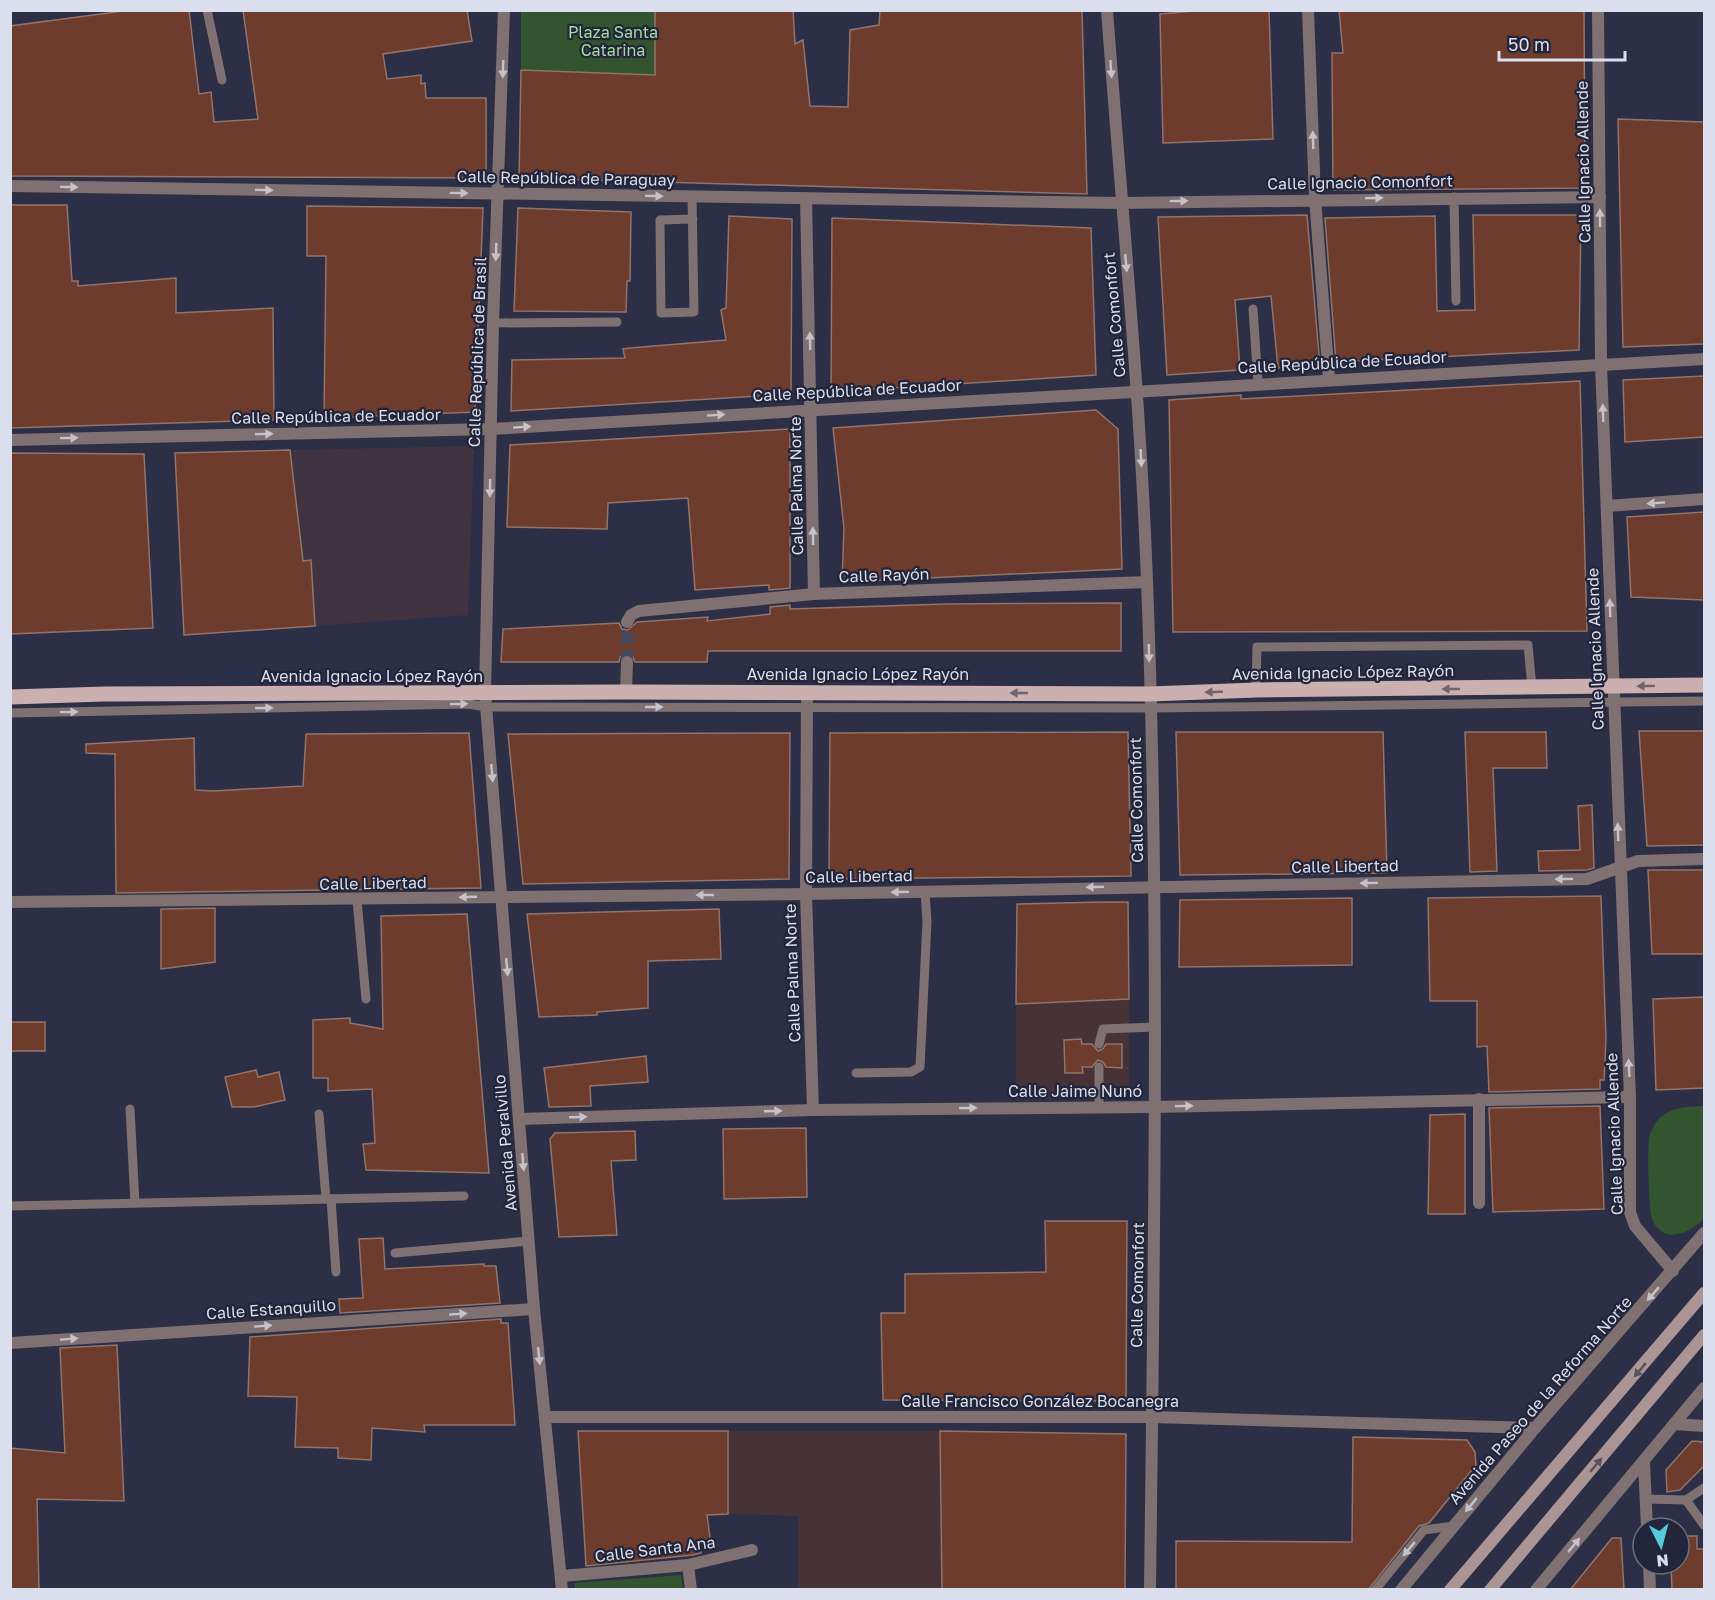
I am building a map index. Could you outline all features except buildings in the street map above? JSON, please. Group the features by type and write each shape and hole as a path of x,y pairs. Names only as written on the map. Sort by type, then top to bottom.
{"main road":[{"name":"Avenida Ignacio López Rayón","path":"10,697 105,694 486,700 626,692 807,692 1150,701 1256,690 1704,685"},
{"path":"1450,1590 1704,1293"},
{"path":"1490,1590 1704,1335"}],"street":[{"name":"Calle República de Brasil","path":"486,700 493,323 504,10"},
{"name":"Calle Comonfort","path":"1107,10 1138,392 1147,582 1155,1027 1150,1590"},
{"path":"1308,10 1315,198 1329,379"},
{"name":"Calle Ignacio Allende","path":"1598,10 1601,365 1630,1097 1630,1212 1635,1226 1673,1271"},
{"name":"Calle República de Paraguay","path":"10,186 1121,203"},
{"name":"Calle Ignacio Comonfort","path":"1121,203 1315,198 1600,197"},
{"name":"Calle Palma Norte","path":"806,198 814,594"},
{"name":"Calle República de Ecuador","path":"10,440 491,429 811,408 1138,392 1258,383 1704,359"},
{"path":"1607,506 1704,499"},
{"name":"Calle Rayón","path":"627,622 631,615 639,611 814,594 1147,582"},
{"path":"626,692 627,662"},
{"name":"Calle Palma Norte","path":"807,692 806,894 813,1110"},
{"name":"Avenida Peralvillo","path":"486,700 534,1309 562,1590"},
{"name":"Calle Libertad","path":"10,902 806,894 1587,879 1638,861 1704,859"},
{"name":"Calle Jaime Nunó","path":"519,1119 813,1110 1155,1107 1630,1097"},
{"path":"1479,1099 1479,1203"},
{"name":"Avenida Paseo de la Reforma Norte","path":"1401,1590 1535,1428 1704,1233"},
{"name":"Calle Estanquillo","path":"10,1343 534,1309"},
{"path":"1536,1590 1704,1388"},
{"name":"Calle Francisco González Bocanegra","path":"545,1417 1152,1417 1535,1428"},
{"path":"1674,1424 1704,1426"},
{"path":"1644,1462 1647,1516"},
{"name":"Calle Santa Ana","path":"562,1576 688,1564 752,1550"},
{"path":"688,1564 691,1590"}],"lane":[{"path":"207,10 222,80"},
{"path":"692,196 693,219 694,312 661,313 660,220 693,219"},
{"path":"1454,197 1456,302"},
{"path":"1253,309 1258,383"},
{"path":"493,323 617,322"},
{"path":"1256,690 1257,647 1481,645 1528,645 1532,688"},
{"path":"10,713 468,704 486,700 807,708 1150,701 1614,703 1704,701"},
{"path":"856,1073 911,1072 920,1067 927,922 925,891"},
{"path":"357,900 366,999"},
{"path":"1098,1044 1103,1029 1155,1027"},
{"path":"1099,1067 1099,1106"},
{"path":"130,1109 135,1203"},
{"path":"319,1114 336,1272"},
{"path":"10,1206 464,1196"},
{"path":"395,1253 529,1241"},
{"path":"1646,1500 1686,1500 1704,1488"},
{"path":"1686,1500 1704,1525"},
{"path":"1375,1590 1424,1530 1454,1526"}],"shaded area":[{"path":"474,446 468,615 315,626 311,561 303,561 290,450"},
{"path":"1129,999 1129,1098 1016,1100 1016,1004"},
{"path":"728,1431 940,1431 942,1589 798,1589 798,1516 728,1514"}],"green space":[{"name":"Plaza Santa Catarina","path":"521,11 655,11 656,75 521,70"},
{"path":"1704,1106 1704,1218 1685,1232 1670,1235 1657,1227 1652,1219 1648,1157 1650,1136 1658,1120 1668,1112 1679,1108"},
{"path":"681,1575 683,1589 575,1589 575,1583"}],"tunnel":[{"path":"627,622 627,662"}]}
